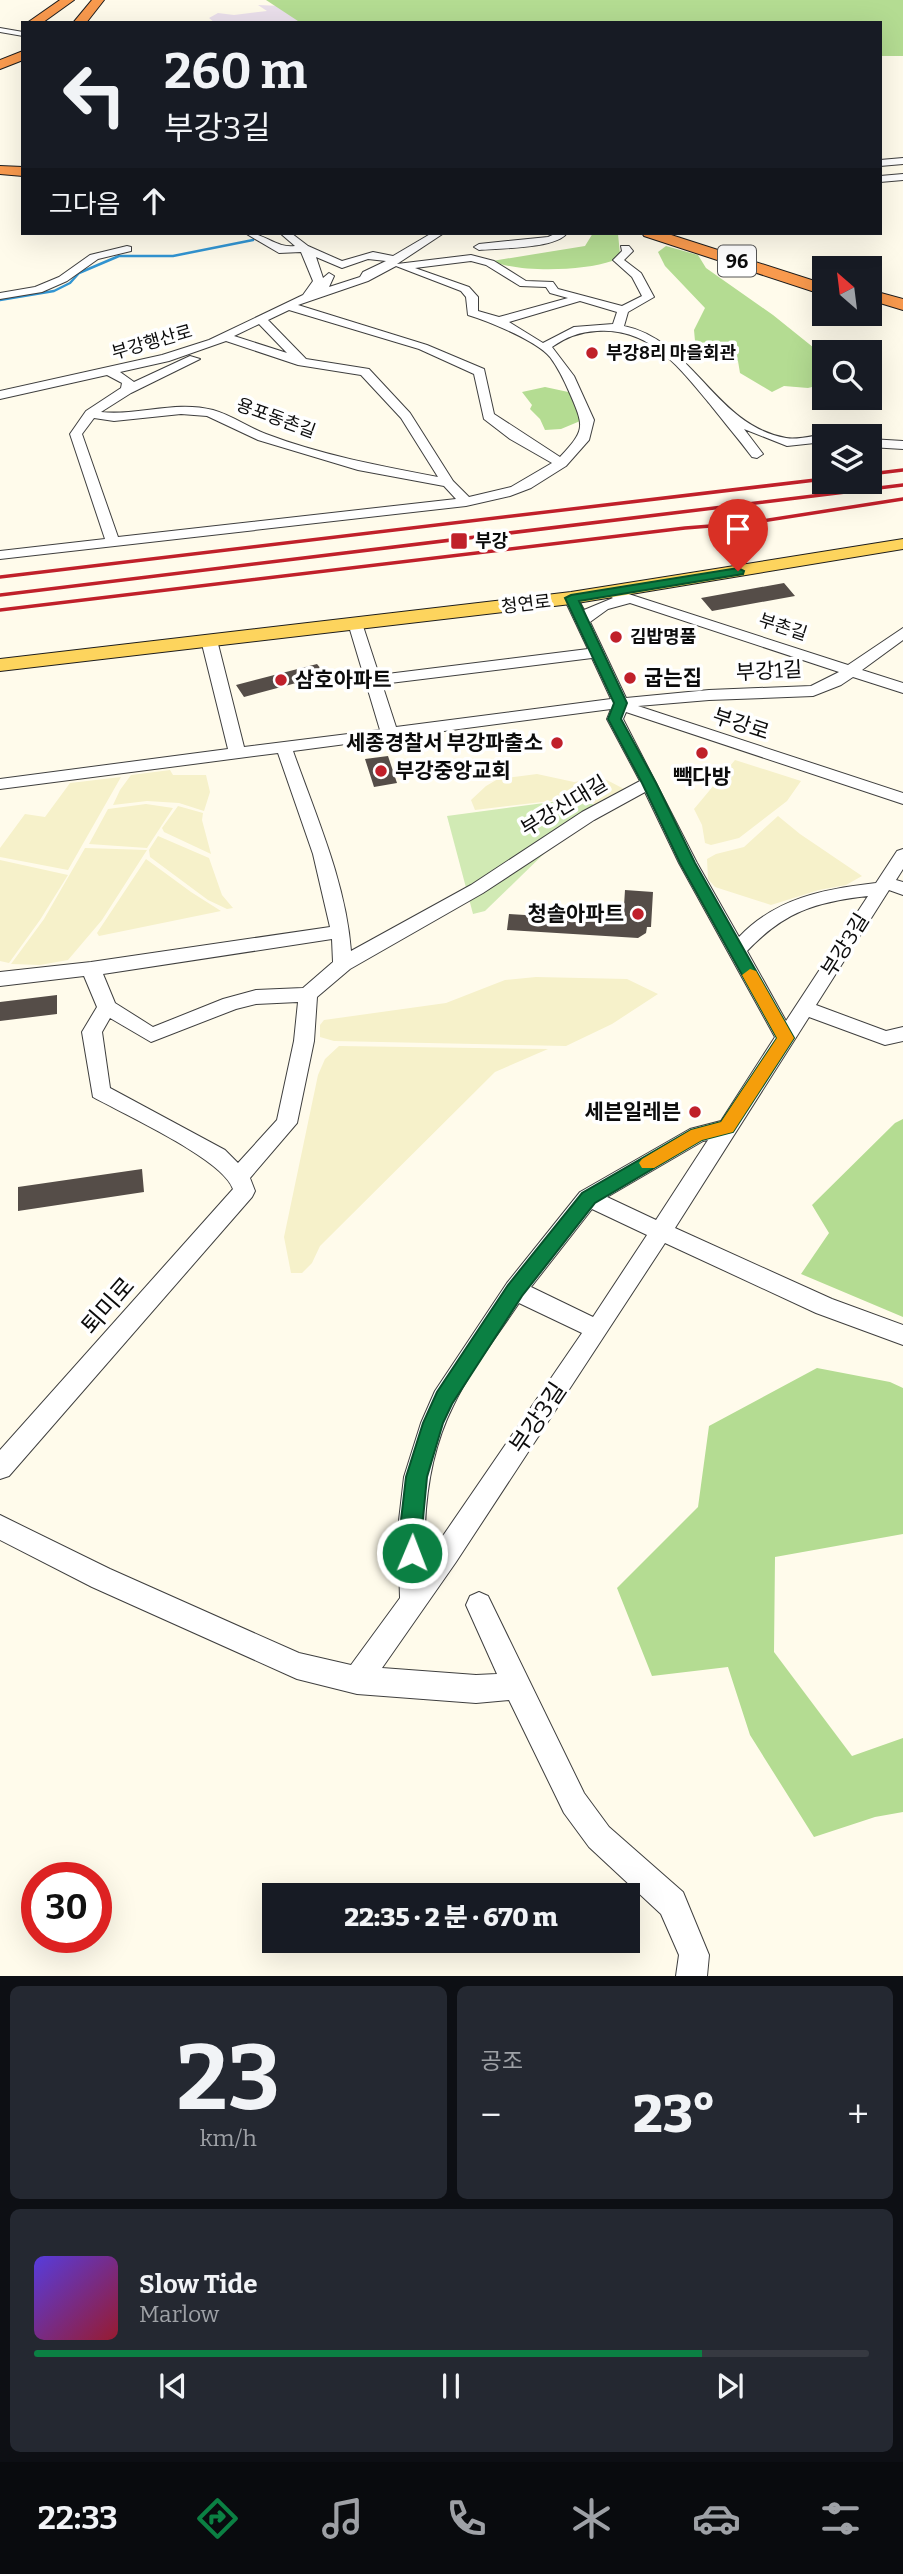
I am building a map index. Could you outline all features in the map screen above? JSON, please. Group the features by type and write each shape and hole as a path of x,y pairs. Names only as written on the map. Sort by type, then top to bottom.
{"highway":[{"path":"36,21 68,0"},
{"path":"71,21 89,0"},
{"path":"81,21 98,0"},
{"path":"96,21 105,0"},
{"path":"0,63 21,53"},
{"path":"0,162 21,163"},
{"path":"0,170 21,172"},
{"name":"96","path":"680,235 812,277"},
{"name":"96","path":"680,235 812,285"},
{"path":"882,299 903,305"},
{"path":"882,308 903,314"}],"main road":[{"name":"청연로","path":"0,665 571,598 903,544"}],"street":[{"path":"0,30 21,32"},
{"path":"882,163 903,161"},
{"path":"882,179 903,177"},
{"path":"254,235 283,251 307,249 336,260 358,259"},
{"path":"288,235 307,249 342,265 362,268 367,274"},
{"path":"306,298 323,288 328,274 342,265 428,235"},
{"path":"306,298 333,292 396,265 436,235"},
{"path":"480,260 478,242 492,235"},
{"path":"479,247 549,240 560,235"},
{"path":"306,298 396,265 444,259 480,260 529,285 550,284 554,291 623,310 648,297 637,275 618,260 628,251 625,248"},
{"path":"0,296 38,290 63,279 94,257 127,249"},
{"path":"307,249 328,274 352,280"},
{"path":"306,298 318,281 307,249"},
{"path":"0,555 466,502 517,491 561,463 583,440 588,419 568,376 552,352 499,321 472,313 472,297 465,289 396,265 388,257 372,255"},
{"path":"499,321 541,311 580,297"},
{"name":"부강행산로","path":"0,395 165,358 224,337 306,298"},
{"path":"289,306 423,347 480,372 488,416 515,436 561,463"},
{"path":"618,327 623,310"},
{"path":"262,320 302,362"},
{"path":"544,348 555,338 572,330 618,327 647,335 663,344 724,412 757,454"},
{"path":"113,543 76,434 95,408 214,348 224,337 302,362 365,372 406,416 448,483 466,502"},
{"path":"111,372 128,381 127,390"},
{"name":"용포동촌길","path":"90,414 114,417 166,410 210,413 263,437 363,467 448,483"},
{"path":"724,412 773,438 787,442 812,440"},
{"path":"882,444 903,445"},
{"name":"부촌길","path":"610,592 903,688"},
{"path":"571,598 621,703 615,719 688,863 786,1038"},
{"path":"582,622 586,615 599,607 635,598"},
{"path":"355,623 388,732"},
{"name":"부강1길","path":"621,703 709,695 813,691 835,682 903,633"},
{"path":"209,640 237,753"},
{"path":"373,680 596,653"},
{"path":"0,784 621,703"},
{"name":"부강로","path":"621,703 640,714 903,799"},
{"path":"91,969 107,1007 151,1035 230,1004 256,997 309,995 342,964 342,932 321,854 284,747"},
{"name":"부강신대길","path":"342,964 477,889 588,816 649,783"},
{"name":"부강3길","path":"357,1680 597,1330 805,1008 889,886 903,855"},
{"path":"736,951 764,923 791,908 822,896 889,886"},
{"path":"0,979 91,969 342,932"},
{"name":"퇴미로","path":"0,1468 244,1191 239,1176 287,1123 304,1041 309,995"},
{"path":"107,1007 92,1032 100,1092 217,1156 239,1176"},
{"path":"805,1008 885,1038 903,1034"},
{"path":"413,1602 411,1529 417,1477 433,1423 444,1398 515,1290 588,1198 697,1135 727,1127"},
{"path":"588,1198 660,1234 824,1306 903,1335"},
{"path":"515,1290 597,1330"},
{"path":"0,1527 101,1578 297,1666 357,1680 476,1689 516,1686"},
{"path":"479,1605 574,1802 599,1837 673,1903 694,1955 691,1976"}],"shaded area":[{"path":"258,5 305,7 332,21 213,21 209,18 218,13 234,15 267,11"},
{"path":"735,760 801,781 787,801 739,838 711,845 705,843 702,825 694,809"},
{"path":"170,770 173,775 206,775 210,792 204,811 179,803 147,801 113,805 131,775"},
{"path":"537,774 574,782 603,778 626,790 596,805 584,797 475,810 471,800 498,779"},
{"path":"121,777 68,870 0,857 0,848 25,814 45,817 70,783"},
{"path":"146,804 173,808 147,848 89,844 108,809"},
{"path":"178,806 203,813 202,820 211,854 164,832 162,828"},
{"path":"778,816 862,876 846,885 819,890 771,905 715,887 708,879 707,859 744,847"},
{"path":"158,836 209,858 222,895 233,908 227,909 208,900 150,857 149,850"},
{"path":"85,848 147,850 102,920 68,960 40,965 11,964 44,919"},
{"path":"146,859 221,911 99,936 97,933"},
{"path":"0,860 68,875 9,963 0,961"},
{"path":"536,977 627,979 658,994 612,1024 566,1046 334,1041 320,1037 320,1025 324,1020 446,1003 505,980"},
{"path":"339,1046 548,1049 495,1072 320,1246 312,1263 302,1273 291,1273 284,1237 318,1075 325,1059"}],"green space":[{"path":"266,0 903,0 903,56 882,56 882,21 298,21"},
{"path":"592,235 618,235 620,254 612,261 569,269 534,269 492,261 585,246"},
{"path":"666,246 698,255 706,268 812,346 812,387 784,386 772,392 740,373 738,361 725,352 695,341 694,330 705,308 665,266 658,252"},
{"path":"545,387 573,393 585,419 561,429 545,430 522,392"},
{"path":"582,798 594,805 485,911 473,914 447,816"},
{"path":"903,1119 903,1317 801,1274 829,1233 812,1205 895,1123"},
{"path":"817,1368 890,1382 903,1388 903,1534 775,1557 774,1652 852,1756 903,1738 903,1812 875,1817 814,1837 750,1735 728,1667 652,1676 617,1588 698,1507 709,1426"}],"building":[{"path":"784,583 795,596 712,611 701,598"},
{"name":"삼호아파트","path":"317,664 326,675 244,697 236,685"},
{"name":"부강중앙교회","path":"388,756 397,783 374,787 365,759"},
{"name":"청솔아파트","path":"625,890 653,892 651,927 647,927 646,933 638,938 507,930 509,914 589,919 624,906"},
{"path":"57,995 57,1014 0,1021 0,1002"},
{"path":"142,1169 144,1192 18,1211 18,1187"}],"waterway":[{"path":"0,300 54,291 70,283 79,273 119,256 173,256 253,240"}],"railway":[{"path":"882,473 903,470"},
{"path":"0,577 812,480"},
{"path":"0,595 903,485"},
{"path":"0,610 685,528 749,523 903,499"}],"slow traffic":[{"path":"648,1163 697,1135 727,1127 786,1038 750,975"}],"place":[{"name":"부강8리 마을회관","path":"592,353"},
{"name":"부강","path":"459,541"},
{"name":"김밥명품","path":"616,637"},
{"name":"굽는집","path":"630,678"},
{"name":"삼호아파트","path":"281,680"},
{"name":"세종경찰서 부강파출소","path":"557,743"},
{"name":"빽다방","path":"702,753"},
{"name":"부강중앙교회","path":"381,771"},
{"name":"청솔아파트","path":"638,914"},
{"name":"세븐일레븐","path":"695,1112"}],"route":[{"path":"412,1553 411,1529 417,1477 433,1423 444,1398 515,1290 588,1198 697,1135 727,1127 786,1038 688,863 615,719 621,703 571,598 738,571"}]}
